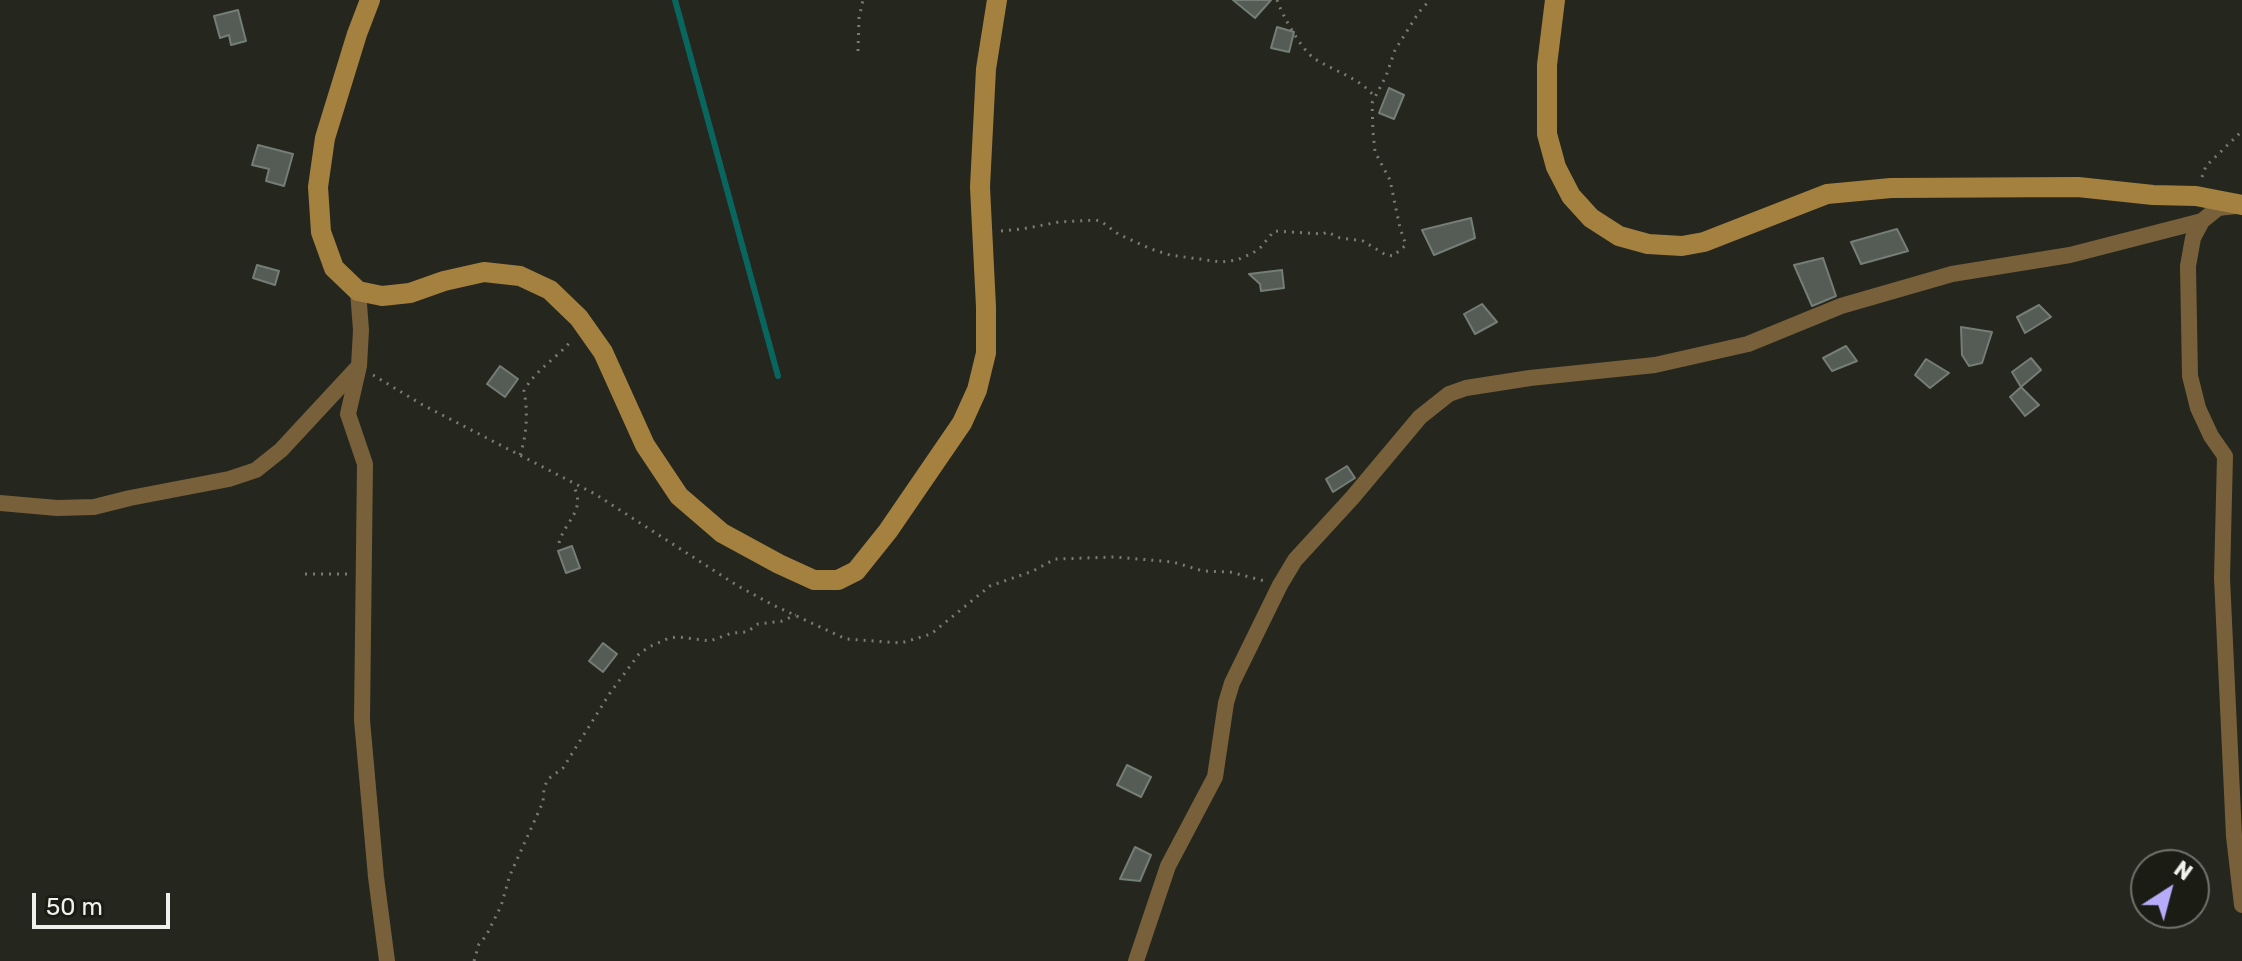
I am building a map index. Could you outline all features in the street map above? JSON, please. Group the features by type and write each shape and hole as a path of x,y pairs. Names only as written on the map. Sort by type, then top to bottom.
{"main road":[{"path":"370,0 325,138 318,187 321,232 334,268 358,291 382,296 410,293 484,272 520,276 550,290 586,328 603,352 645,445 679,496 722,533 814,580 838,580 856,571 888,531 962,423 977,390 986,353 980,187 986,69 997,0"},
{"path":"1555,0 1547,65 1547,134 1556,167 1571,196 1591,218 1619,236 1648,244 1682,246 1704,242 1827,194 1863,189 2078,187 2196,196 2242,205"}],"street":[{"path":"2242,205 2218,208 2202,221 2193,238 2188,266 2190,376 2198,408 2225,456 2222,578 2234,836 2242,905"},
{"path":"1136,961 1168,866 1215,777 1232,683 1280,585 1295,560 1420,417 1449,394 1466,388 1530,378 1655,365 1748,344 1841,306 1952,274 2070,255 2202,221"},
{"path":"358,291 361,330 359,366 348,414 365,464 362,720 387,961"},
{"path":"0,503 57,508 94,507 229,479 256,470 281,450 359,366"}],"path":[{"path":"858,51 863,0"},
{"path":"1277,0 1311,57 1353,77 1375,97"},
{"path":"982,232 1096,220 1151,249 1170,255 1229,262 1261,247 1274,231 1327,232 1340,238 1363,241 1393,256 1406,245 1390,180 1375,152 1372,113 1375,97 1395,50 1430,0"},
{"path":"2196,196 2206,166 2242,131"},
{"path":"520,455 526,430 524,391 536,374 586,328"},
{"path":"359,366 421,404 595,494 738,586 846,639 901,643 931,634 990,586 1033,571 1055,559 1115,557 1173,562 1203,571 1230,572 1280,585"},
{"path":"559,543 578,506 579,500 572,482"},
{"path":"305,574 363,573"},
{"path":"474,961 479,944 501,906 510,875 543,802 548,779 563,768 610,693 639,654 669,638 710,641 796,615"}],"building":[{"path":"1233,0 1271,0 1255,18"},
{"path":"238,10 246,41 231,45 229,35 220,38 214,16"},
{"path":"1277,27 1294,32 1289,52 1271,48"},
{"path":"1389,88 1404,95 1394,119 1379,113"},
{"path":"258,145 293,154 284,186 266,181 269,169 252,165"},
{"path":"1471,218 1475,238 1434,255 1422,230"},
{"path":"1897,229 1908,251 1861,264 1851,242"},
{"path":"1823,258 1836,296 1812,306 1794,265"},
{"path":"257,265 279,271 275,285 253,278"},
{"path":"1282,270 1284,288 1261,291 1260,284 1249,274"},
{"path":"1482,304 1497,322 1475,334 1464,314"},
{"path":"2039,305 2051,317 2025,333 2017,317"},
{"path":"1961,327 1992,332 1982,363 1969,366 1962,355"},
{"path":"1846,346 1857,361 1832,371 1823,358"},
{"path":"2031,358 2041,370 2021,387 2012,372"},
{"path":"1926,359 1949,373 1930,388 1915,375"},
{"path":"500,366 518,379 505,397 487,384"},
{"path":"2021,387 2039,405 2025,416 2010,397"},
{"path":"1347,466 1355,478 1333,492 1326,479"},
{"path":"572,546 580,568 566,573 558,551"},
{"path":"603,643 617,654 603,672 589,661"},
{"path":"1127,765 1151,777 1141,797 1117,785"},
{"path":"1135,847 1151,855 1140,881 1120,879"}],"waterway":[{"path":"675,0 778,376"}]}
